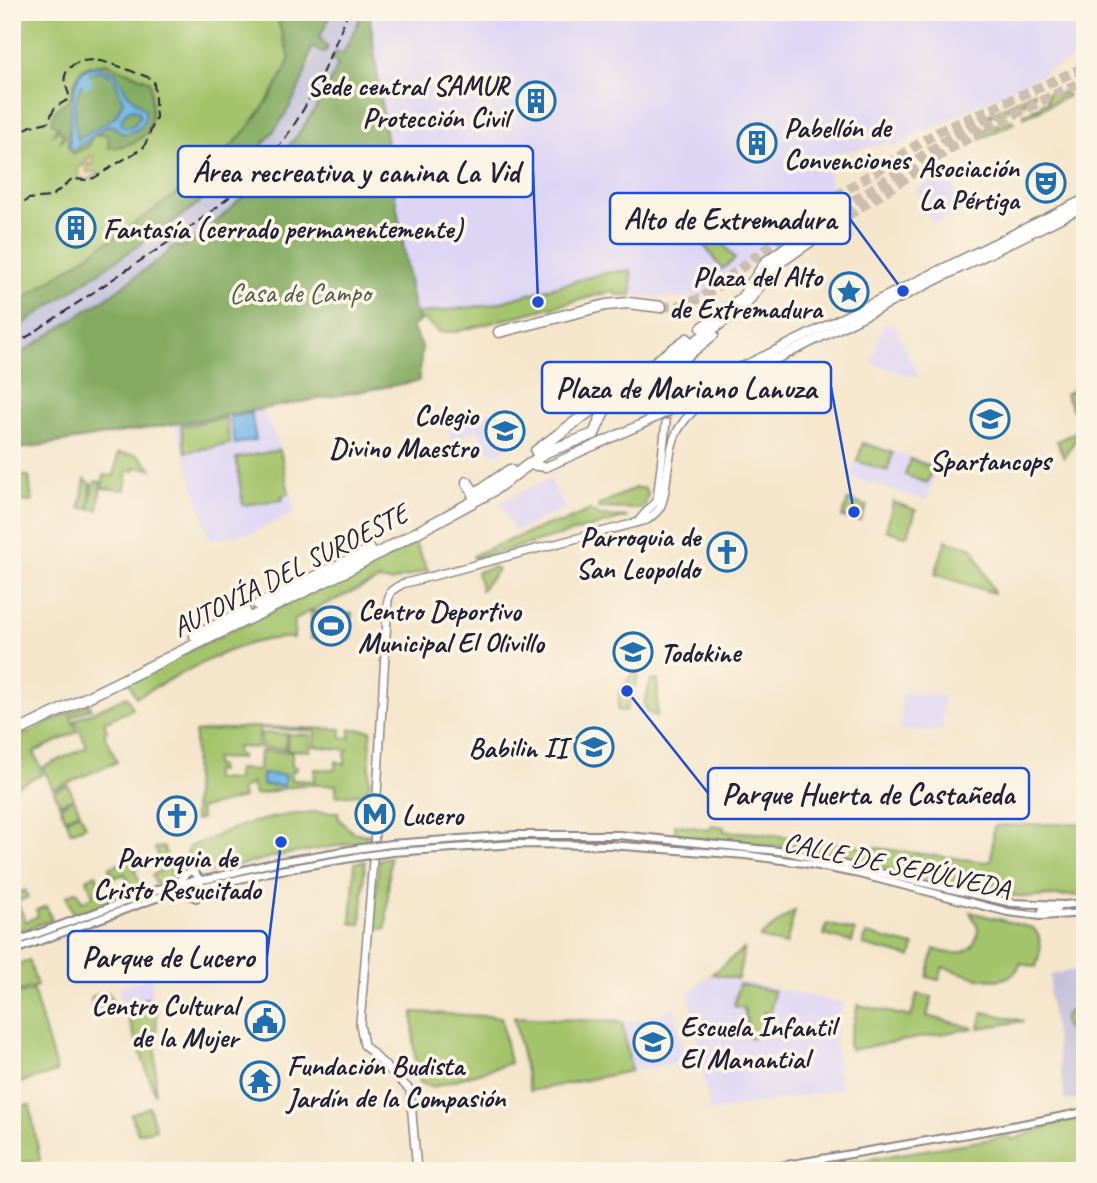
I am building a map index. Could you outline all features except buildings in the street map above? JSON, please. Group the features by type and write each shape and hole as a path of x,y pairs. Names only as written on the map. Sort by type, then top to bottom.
{"highway":[{"name":"AUTOVÍA DEL SUROESTE","path":"12,727 355,558 475,494 522,463 657,359 738,301 766,262 832,221 773,267 745,305 615,401 604,411 597,430 583,440 546,452 481,498 342,573 12,734"},
{"path":"499,332 613,303 661,307"},
{"path":"467,482 475,494"}],"main road":[{"path":"693,392 1085,199"},
{"path":"529,465 539,468 557,463 780,357 1085,206"},
{"path":"714,335 682,361 679,376 683,382 706,378 797,336 808,335"},
{"path":"417,1171 410,1090 364,1045 360,1024 374,848 388,600 391,591 402,584 647,520 661,507 669,453 676,433 685,420 719,391 780,357"},
{"path":"637,522 657,500 666,423"}],"street":[{"name":"CALLE DE SEPÚLVEDA","path":"12,943 183,886 269,872 362,852 502,835 619,835 788,852 992,899 1064,905 1085,903"},
{"name":"CALLE DE SEPÚLVEDA","path":"391,848 516,844 610,845 745,855 804,863 992,909 1041,916 1085,914"},
{"name":"CALLE DE SEPÚLVEDA","path":"183,886 180,877 190,871 200,885"},
{"name":"CALLE DE SEPÚLVEDA","path":"12,951 183,886"},
{"path":"1041,916 1042,910 1060,909 1064,905"},
{"path":"751,1171 1085,1112"}],"shaded area":[{"path":"333,12 363,12 315,111 273,167 199,237 185,246 171,247 168,253 106,298 12,359 12,332 209,198 251,159 265,143 312,61 312,47 328,47 319,37"},
{"path":"373,12 1085,12 1085,53 927,131 922,130 896,147 890,143 829,154 827,158 832,194 805,215 808,219 708,295 680,299 632,295 630,270 604,273 490,305 415,314 389,160 370,18"},
{"path":"946,170 964,208 932,224 916,190"},
{"path":"884,323 894,325 920,379 871,363"},
{"path":"261,408 277,440 295,513 253,532 210,540 175,424"},
{"name":"Colegio Divino Maestro","path":"500,408 517,410 533,430 498,455 488,450 478,429 452,441 448,431"},
{"path":"862,441 937,466 926,501 851,477"},
{"path":"550,478 565,508 515,532 500,502"},
{"path":"902,693 943,696 942,731 900,730"},
{"path":"1085,968 1085,1098 1065,1101 1049,994 1051,975"},
{"path":"709,975 843,1003 834,1041 842,1089 710,1112 689,993"},
{"path":"150,977 152,996 124,1006 119,991 121,987"},
{"name":"Escuela Infantil El Manantial","path":"675,1006 684,1062 631,1071 622,1022 650,1018"}],"green space":[{"path":"12,12 275,12 290,59 276,88 259,113 220,158 149,214 12,307"},
{"name":"Casa de Campo","path":"275,12 333,12 319,37 328,47 324,53 312,47 302,81 287,112 267,140 243,165 190,210 12,332 12,307 173,196 220,158 240,137 276,88 290,59"},
{"name":"Casa de Campo","path":"363,12 373,12 370,18 389,160 414,309 420,321 412,327 422,346 419,381 12,450 12,359 106,298 168,253 171,247 185,246 199,237 241,199 296,138 338,65 332,59 336,51 343,54"},
{"path":"106,63 150,81 152,107 149,127 144,135 125,146 109,148 108,135 94,135 89,146 73,154 68,146 68,140 71,138 69,134 61,141 63,133 57,130 52,135 58,127 52,123 55,112 69,100 79,72 88,66"},
{"path":"1053,91 1057,95 1064,91 1068,96 1024,118 1024,113 1030,113 1048,102 1046,94"},
{"path":"1034,92 1034,95 1027,98 1026,103 1019,104 1019,108 1011,110 1008,107 1005,114 993,114 988,119 985,116"},
{"path":"1012,120 1014,123 980,139 981,130 985,130 989,124 994,126 997,123 1000,126 1003,121"},
{"path":"716,234 735,259 722,269 703,244"},
{"path":"631,270 632,295 616,295 614,291 455,332 439,332 423,319 420,321 415,314 490,305 604,273"},
{"path":"1085,385 1085,423 1082,427 1065,394"},
{"path":"226,418 230,444 186,452 181,426"},
{"path":"1078,431 1079,434 1064,458 1057,441"},
{"path":"863,443 893,453 887,471 857,461"},
{"path":"280,450 289,494 282,495 283,500 243,505 236,458"},
{"path":"118,453 138,455 152,469 135,467 134,471 128,470 125,490 102,488 104,475 114,476"},
{"path":"910,459 933,467 927,483 905,475"},
{"path":"19,476 29,476 32,502 19,501"},
{"path":"85,479 91,484 89,509 80,508"},
{"path":"96,481 101,482 98,510 90,509 93,484"},
{"path":"635,488 644,488 648,494 645,505 640,509 598,508 599,505"},
{"path":"848,500 867,506 860,521 842,517"},
{"path":"893,502 916,510 908,535 886,530"},
{"path":"590,510 600,516 628,517 474,559 473,556 483,551"},
{"path":"946,540 973,548 994,593 935,574"},
{"path":"415,543 428,570 391,582 379,580 295,620 294,638 274,639 233,649 136,697 128,680"},
{"path":"493,567 498,570 481,590 477,572"},
{"name":"Centro Deportivo Municipal El Olivillo","path":"311,612 352,614 351,640 310,638"},
{"path":"634,671 639,674 626,711 618,710 619,693"},
{"path":"651,680 658,680 657,716 648,713 644,704"},
{"path":"127,696 133,709 104,722 107,731 104,733 117,762 53,789 43,767 87,747 75,720"},
{"path":"89,703 91,708 71,717 77,732 34,752 43,774 12,788 12,741"},
{"path":"252,727 341,729 341,738 350,738 350,729 371,730 369,789 363,794 336,796 336,785 300,785 255,795 251,784 241,790 243,798 199,809 201,819 194,820 195,732","holes":["259,728 315,731 314,746 348,750 345,753 345,764 336,761 335,770 315,769 314,781 291,780 292,771 296,771 297,767 292,766 292,752 260,751 259,770 237,769 237,780 214,779 214,771 219,771 219,766 215,766 215,758 241,759 241,755 236,755 237,747 258,748"]},
{"path":"261,733 286,734 285,749 261,748"},
{"path":"288,734 311,735 310,751 287,750"},
{"path":"68,785 74,798 59,804 54,791"},
{"path":"74,799 80,812 65,818 60,806"},
{"path":"338,812 339,819 352,832 369,835 365,841 272,857 209,873 197,868 187,852 190,846 237,827 275,817"},
{"path":"80,813 86,826 71,832 66,819"},
{"path":"1085,823 1085,895 1025,897 981,891 807,850 680,836 675,832 675,824 709,830 712,825 724,827 724,831 986,862 991,861 994,826"},
{"path":"164,847 173,878 156,885 152,875 164,869 155,848"},
{"path":"139,855 143,865 134,869 142,888 133,892 125,874 113,878 109,868"},
{"path":"390,857 386,929 373,927 379,859"},
{"path":"365,861 361,925 351,923 355,863"},
{"path":"96,874 104,895 116,891 121,899 74,915 66,896 77,891 82,902 93,897 87,879"},
{"path":"25,890 28,897 17,902 26,922 38,916 36,910 46,906 52,920 12,934 12,896"},
{"path":"795,910 786,945 760,938 761,936"},
{"path":"970,912 1033,928 1040,942 1036,967 1021,963 1015,972 997,980 975,977 943,967 939,980 927,977 934,949 957,953 964,952 974,944 978,928"},
{"path":"827,924 855,931 852,942 824,935"},
{"path":"866,934 914,946 911,957 863,945"},
{"path":"744,949 738,979 712,974"},
{"path":"29,960 37,986 12,993 12,968"},
{"path":"739,984 774,991 770,1013 764,1012 767,1035 750,1038 744,1008 734,1006"},
{"path":"33,990 57,1072 12,1085 12,996"},
{"path":"106,992 113,1003 93,1009 91,997"},
{"path":"917,994 932,997 927,1016 974,1028 851,1050 848,1045 858,1005 911,1017"},
{"path":"147,998 157,1005 155,1094 124,1007"},
{"path":"1075,1010 1083,1013 1086,1021 1083,1029 1075,1032 1067,1029 1064,1021 1067,1013"},
{"path":"413,1012 501,1017 510,1063 433,1087 420,1083 414,1049"},
{"path":"983,1012 1024,1021 979,1028"},
{"path":"514,1017 622,1022 631,1071 530,1091"},
{"path":"30,1105 40,1160 12,1165 12,1108"},
{"path":"149,1107 156,1129 138,1133 131,1114"},
{"path":"1085,1118 1085,1171 795,1171 1010,1136 1012,1140 1059,1122"}],"sand":[{"path":"88,157 93,157 94,164 87,164 87,172 98,174 87,180 79,178 78,167 84,166"}],"water":[{"path":"98,66 116,73 127,93 145,110 143,124 133,132 123,134 109,125 70,150 71,110 75,86 83,71","holes":["98,70 114,77 123,101 116,116 78,140 76,100 84,81","133,109 139,112 140,116 133,126 125,127 122,125 123,117"]},
{"path":"251,413 256,440 235,444 230,417"},
{"path":"262,774 285,775 284,786 262,785"}],"waterway":[{"path":"142,12 150,15 155,12"},
{"path":"85,77 87,82"}],"tunnel":[{"path":"661,307 677,306 702,298 825,203 938,132 1085,67"},
{"path":"835,224 953,147 1085,80"},
{"path":"829,217 948,139 999,111"},
{"path":"666,423 672,408 689,395"}],"railway":[{"path":"12,347 196,223 251,177 283,141 303,110 348,12"},
{"path":"12,136 31,126 48,122 55,107 69,99 65,83 66,73 80,62 88,60 108,63 154,81 156,118 144,147 94,178 72,179 51,197 28,199 12,216"}],"place":[{"name":"Sede central SAMUR Protección Civil","path":"536,101"},
{"name":"Pabellón de Convenciones","path":"757,143"},
{"name":"Asociación La Pértiga","path":"1046,183"},
{"name":"Fantasía (cerrado permanentemente)","path":"76,228"},
{"name":"Alto de Extremadura","path":"903,291"},
{"name":"Plaza del Alto de Extremadura","path":"849,292"},
{"name":"Área recreativa y canina La Vid","path":"538,302"},
{"name":"Spartancops","path":"990,419"},
{"name":"Colegio Divino Maestro","path":"505,431"},
{"name":"Plaza de Mariano Lanuza","path":"854,512"},
{"name":"Parroquia de San Leopoldo","path":"727,552"},
{"name":"Centro Deportivo Municipal El Olivillo","path":"331,626"},
{"name":"Todokine","path":"633,652"},
{"name":"Parque Huerta de Castañeda","path":"627,691"},
{"name":"Babilin II","path":"594,747"},
{"name":"Lucero","path":"375,814"},
{"name":"Parroquia de Cristo Resucitado","path":"177,816"},
{"name":"Parque de Lucero","path":"281,842"},
{"name":"Centro Cultural de la Mujer","path":"265,1021"},
{"name":"Escuela Infantil El Manantial","path":"653,1042"},
{"name":"Fundación Budista Jardín de la Compasión","path":"260,1081"}]}
